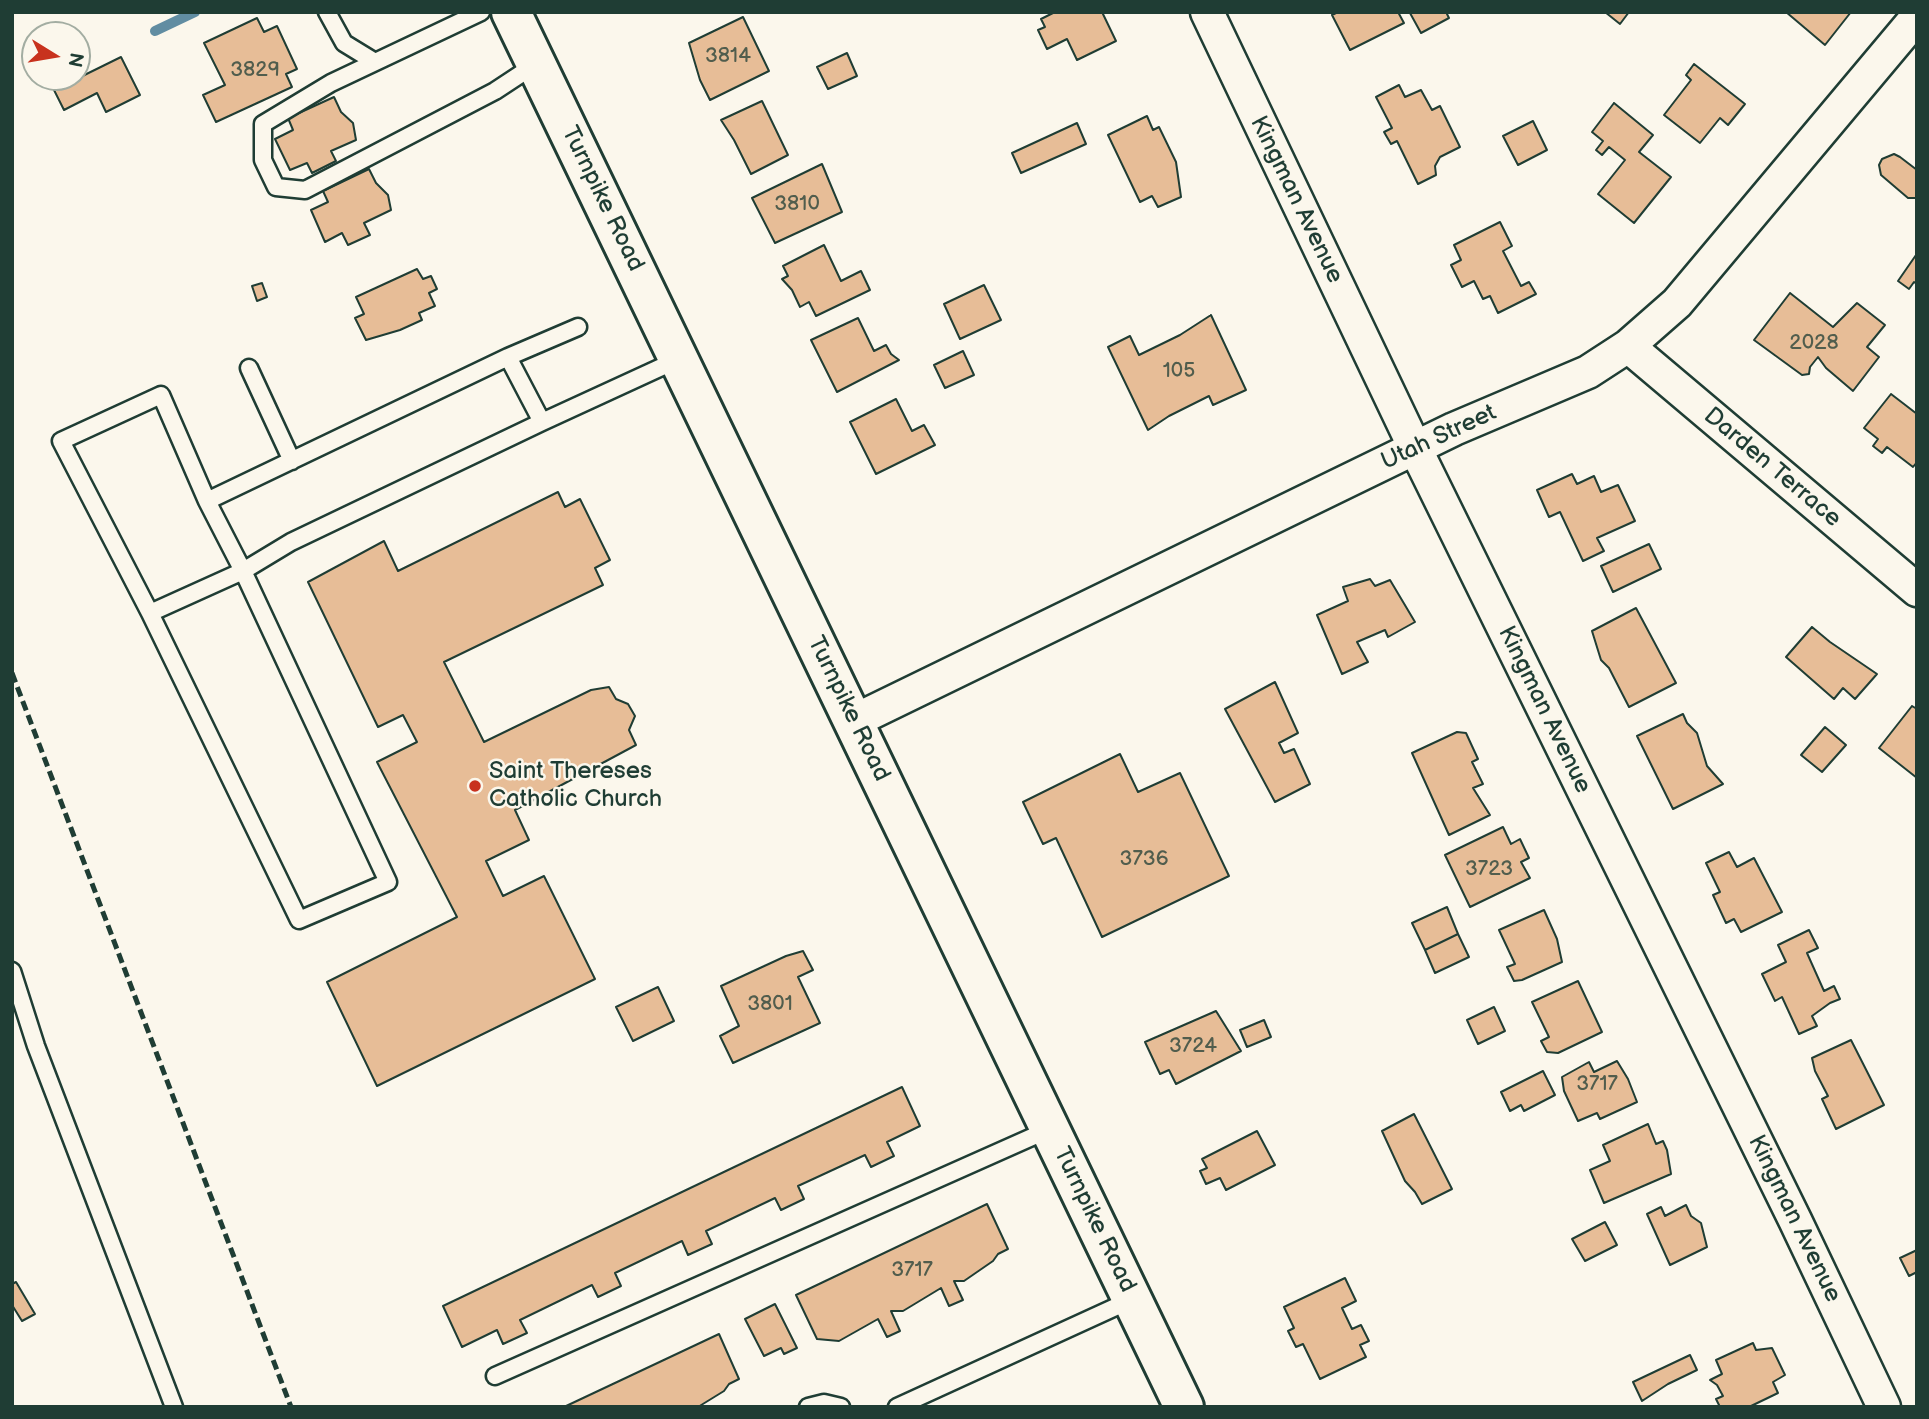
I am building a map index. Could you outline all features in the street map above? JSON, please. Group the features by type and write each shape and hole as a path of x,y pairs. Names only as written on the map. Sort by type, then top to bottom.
{"main road":[{"name":"Turnpike Road","path":"511,12 1184,1407"}],"street":[{"name":"Kingman Avenue","path":"1207,12 1415,449 1795,1220 1884,1407"},
{"name":"Utah Street","path":"854,721 1454,429 1588,372 1628,346 1677,303 1917,17"},
{"name":"Darden Terrace","path":"1628,346 1917,590"}],"lane":[{"path":"327,12 344,43 375,62"},
{"path":"481,12 331,83 263,124 263,160 276,187 306,190 495,90 537,64"},
{"path":"207,501 508,357 578,327"},
{"path":"508,357 542,422"},
{"path":"150,613 243,571 291,542 679,359"},
{"path":"249,368 292,461"},
{"path":"161,395 207,501 243,571 388,882 299,920 150,613 61,441 161,395"},
{"path":"12,971 36,1046 174,1407"},
{"path":"495,1376 1050,1129"},
{"path":"897,1407 1133,1299"},
{"path":"808,1407 824,1403 841,1407"}],"building":[{"path":"1055,12 1102,12 1116,41 1077,60 1067,39 1047,49 1038,30 1045,27 1041,19"},
{"path":"1338,12 1398,12 1404,23 1350,50 1332,15"},
{"path":"1446,12 1449,18 1421,33 1410,13"},
{"path":"1605,12 1629,12 1620,24"},
{"path":"1786,12 1851,12 1825,45"},
{"path":"743,17 769,71 710,100 700,80 689,43"},
{"path":"257,18 264,32 277,26 297,69 286,74 292,87 216,122 203,95 225,85 204,43"},
{"path":"847,53 857,76 828,89 817,67"},
{"path":"121,57 140,95 106,112 97,93 64,110 54,91 91,91 91,72"},
{"path":"1694,64 1745,104 1728,125 1720,118 1700,143 1664,115 1691,80 1686,75"},
{"path":"1399,85 1405,97 1421,90 1432,110 1440,106 1460,147 1440,157 1435,166 1436,175 1418,184 1397,141 1391,144 1384,132 1392,128 1376,97"},
{"path":"334,97 341,112 353,123 356,140 331,151 336,161 312,173 307,163 290,170 275,139 293,130 288,118"},
{"path":"762,101 788,155 751,174 721,120"},
{"path":"1614,103 1653,135 1639,152 1671,177 1634,223 1598,194 1625,160 1609,147 1602,155 1596,150 1603,141 1592,132"},
{"path":"1147,116 1153,130 1159,127 1176,162 1181,197 1158,207 1152,196 1140,202 1108,135"},
{"path":"1533,121 1547,150 1518,165 1503,136"},
{"path":"1077,123 1086,144 1021,173 1012,153"},
{"path":"1894,154 1917,170 1917,198 1908,198 1881,175 1879,165 1882,159"},
{"path":"822,164 842,212 775,243 752,198"},
{"path":"369,169 376,183 388,195 391,210 364,223 370,235 348,245 342,233 325,242 311,210 328,202 323,191"},
{"path":"1500,222 1512,246 1503,251 1521,286 1529,282 1536,294 1498,313 1490,296 1483,299 1474,281 1462,287 1451,265 1461,260 1454,245"},
{"path":"824,245 841,281 861,271 870,290 816,316 809,302 800,307 792,290 782,279 788,276 783,266"},
{"path":"1916,255 1917,284 1914,282 1909,289 1898,281"},
{"path":"417,269 423,279 431,276 437,289 429,293 435,306 419,313 422,320 366,340 355,318 364,314 356,297"},
{"path":"262,283 267,297 257,301 252,286"},
{"path":"984,285 1001,320 960,339 944,304"},
{"path":"1790,293 1833,327 1857,303 1885,325 1867,347 1879,357 1853,391 1826,368 1818,357 1810,367 1809,374 1802,375 1754,340"},
{"path":"1211,315 1246,390 1213,405 1209,396 1148,430 1108,347 1130,336 1139,355 1180,335"},
{"path":"858,318 874,351 886,345 891,354 899,360 837,392 811,340"},
{"path":"963,351 974,375 945,388 934,365"},
{"path":"1891,394 1917,414 1917,462 1913,467 1887,447 1882,453 1873,446 1878,439 1864,428"},
{"path":"896,399 912,431 924,425 935,445 876,474 850,422"},
{"path":"1572,474 1577,484 1594,476 1601,492 1618,485 1635,521 1597,538 1604,551 1583,561 1560,512 1549,517 1537,490"},
{"name":"Saint Thereses Catholic Church","path":"558,492 565,507 580,499 610,560 595,568 603,585 444,662 484,742 591,690 609,687 616,699 628,704 635,716 629,730 636,745 515,810 529,840 486,861 503,896 544,876 595,979 377,1086 327,982 457,917 377,762 417,742 403,715 378,727 308,582 384,541 398,571"},
{"path":"1649,544 1661,569 1613,592 1601,566"},
{"path":"1370,579 1375,586 1390,580 1415,622 1388,637 1385,630 1357,642 1368,662 1342,674 1317,615 1348,601 1343,587"},
{"path":"1636,608 1676,683 1629,707 1609,668 1601,660 1592,631"},
{"path":"1812,627 1877,674 1855,699 1843,688 1834,699 1786,657"},
{"path":"1275,682 1298,733 1279,743 1284,753 1294,749 1310,784 1275,802 1225,709"},
{"path":"1912,706 1917,709 1917,778 1879,748"},
{"path":"1683,714 1687,723 1697,733 1707,766 1723,784 1673,809 1637,736"},
{"path":"1825,727 1846,745 1822,772 1801,755"},
{"path":"1457,732 1466,733 1478,759 1472,762 1483,784 1473,788 1490,815 1449,835 1412,753"},
{"path":"1120,754 1138,792 1180,773 1229,876 1102,937 1056,838 1043,844 1023,802"},
{"path":"1503,827 1511,844 1520,839 1529,858 1521,862 1530,878 1470,907 1445,855"},
{"path":"1729,852 1737,867 1754,858 1782,912 1741,932 1734,919 1726,923 1713,895 1720,892 1706,863"},
{"path":"1447,907 1458,934 1425,950 1412,923"},
{"path":"1544,910 1557,939 1562,962 1514,981 1507,967 1515,964 1499,930"},
{"path":"1809,930 1818,948 1807,953 1824,991 1834,986 1840,999 1812,1016 1817,1026 1799,1034 1782,997 1775,1001 1762,974 1786,962 1778,945"},
{"path":"1458,934 1469,957 1435,973 1425,950"},
{"path":"803,951 813,970 798,977 820,1023 733,1063 720,1036 739,1026 721,986"},
{"path":"1578,981 1602,1032 1558,1053 1547,1052 1541,1041 1549,1037 1532,1002"},
{"path":"658,987 674,1021 633,1041 616,1007"},
{"path":"1494,1007 1505,1031 1478,1044 1467,1020"},
{"path":"1216,1011 1241,1051 1176,1084 1169,1070 1160,1074 1145,1042"},
{"path":"1264,1020 1271,1037 1247,1047 1240,1030"},
{"path":"1851,1040 1884,1105 1836,1129 1822,1099 1828,1096 1815,1071 1812,1058"},
{"path":"1617,1061 1637,1102 1600,1119 1597,1113 1578,1121 1564,1091 1562,1077 1589,1062 1594,1072"},
{"path":"1543,1071 1555,1095 1524,1111 1521,1105 1510,1111 1501,1092"},
{"path":"902,1087 920,1126 887,1142 894,1156 871,1167 865,1155 798,1186 804,1199 781,1210 775,1198 706,1231 712,1244 688,1255 682,1241 615,1273 621,1286 598,1297 592,1285 520,1320 527,1333 503,1344 497,1330 462,1347 443,1306"},
{"path":"1414,1114 1452,1189 1422,1204 1405,1181 1382,1131"},
{"path":"1648,1124 1656,1144 1663,1141 1671,1174 1604,1203 1590,1170 1610,1161 1603,1145"},
{"path":"1257,1131 1275,1165 1226,1190 1220,1178 1206,1184 1200,1171 1207,1168 1202,1159"},
{"path":"987,1204 1008,1249 964,1281 954,1281 963,1300 949,1306 941,1288 903,1311 891,1311 900,1331 887,1337 878,1319 839,1341 817,1339 796,1295"},
{"path":"1686,1205 1691,1216 1701,1223 1707,1247 1670,1265 1647,1214 1661,1207 1665,1216"},
{"path":"1605,1222 1617,1245 1585,1261 1572,1239"},
{"path":"1917,1250 1917,1272 1909,1276 1900,1258"},
{"path":"1345,1278 1356,1301 1342,1308 1352,1329 1361,1325 1369,1341 1360,1345 1366,1357 1320,1379 1303,1344 1296,1347 1288,1331 1294,1328 1284,1307"},
{"path":"16,1282 35,1314 22,1321 12,1305 12,1284"},
{"path":"775,1304 797,1348 784,1354 781,1348 764,1356 745,1319"},
{"path":"719,1334 739,1379 698,1407 564,1407"},
{"path":"1753,1343 1756,1350 1772,1348 1785,1375 1773,1382 1778,1393 1749,1407 1720,1407 1716,1399 1723,1396 1717,1385 1710,1380 1722,1374 1716,1360"},
{"path":"1690,1355 1697,1370 1642,1401 1633,1382"}],"waterway":[{"path":"155,31 195,12"}],"railway":[{"path":"12,673 291,1407"}],"place":[{"name":"Saint Thereses Catholic Church","path":"475,786"}]}
